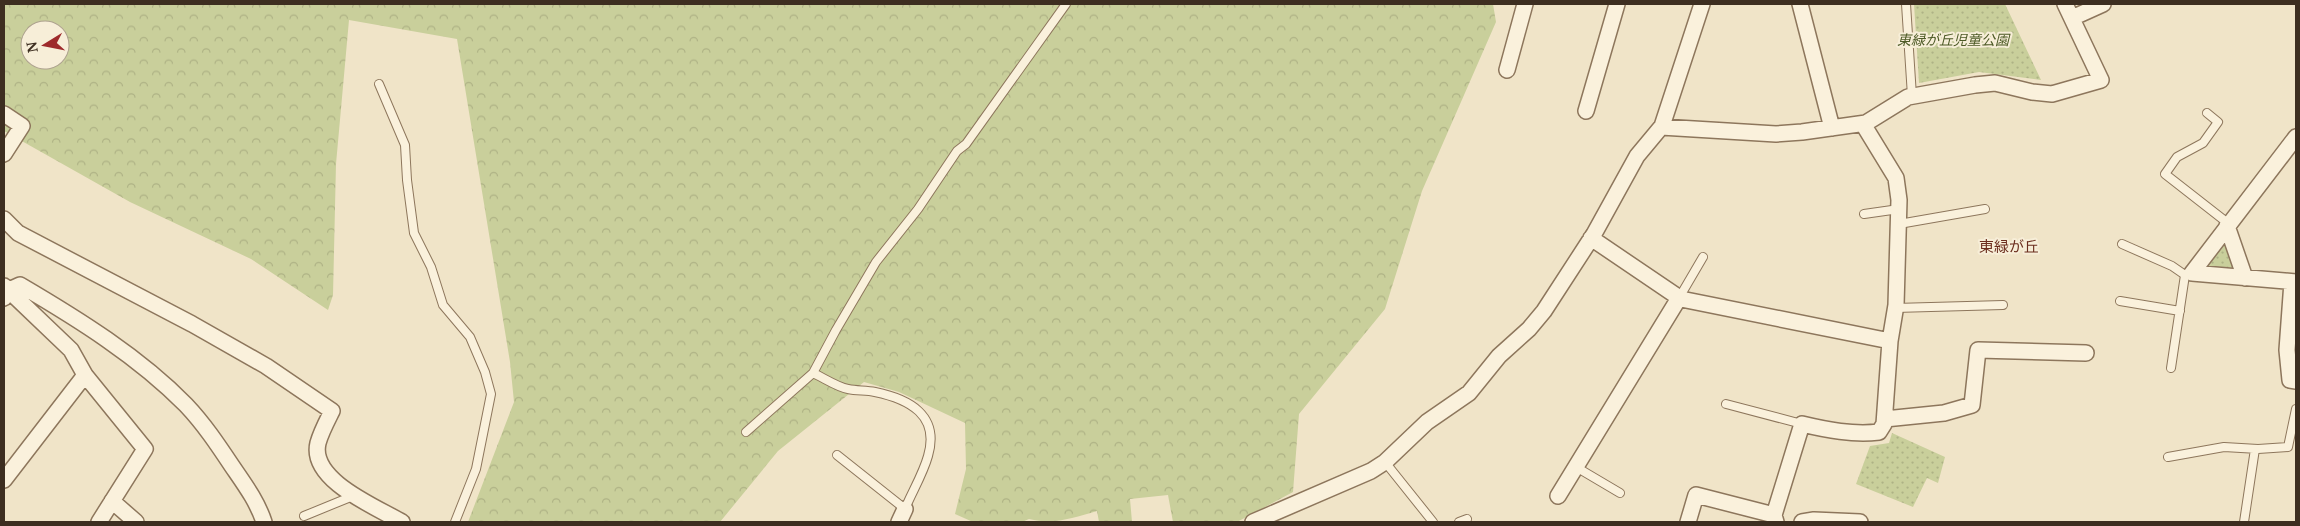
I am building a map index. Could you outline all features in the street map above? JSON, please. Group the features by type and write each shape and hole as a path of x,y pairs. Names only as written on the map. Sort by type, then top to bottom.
{"street":[{"path":"1507,70 1525,4"},
{"path":"1586,111 1617,4"},
{"path":"1800,4 1832,128"},
{"path":"1660,127 1776,134 1863,124 1912,96 1995,83 2032,92 2052,94 2101,80 2065,4"},
{"path":"2072,18 2103,4"},
{"path":"1253,522 1372,471 1385,462 1427,422 1469,393 1499,356 1529,329 1544,311 1592,238 1637,156 1660,127 1704,6"},
{"path":"4,114 22,126 4,154"},
{"path":"1688,522 1696,495 1775,518 1802,424 1829,430 1863,434 1879,432 1884,424 1890,341 1895,308 1899,216 1896,178 1863,124"},
{"path":"2188,274 2296,138"},
{"path":"4,218 18,233 192,324 266,366 332,411 318,444 320,462 330,479 402,522"},
{"path":"2228,225 2245,278"},
{"path":"1592,238 1679,298 1890,341"},
{"path":"2188,274 2295,282 2287,350 2290,380 2296,381"},
{"path":"99,522 145,449 85,375 71,350 6,292 20,285 135,361 186,405 210,432 258,504 264,522"},
{"path":"1558,496 1679,298"},
{"path":"1885,419 1944,413 1972,405 1978,350 2086,353"},
{"path":"4,480 85,375"},
{"path":"112,501 136,522"},
{"path":"1802,522 1844,520 1860,522"}],"lane":[{"path":"746,432 813,373 876,262 918,210 957,151 966,144 1066,4"},
{"path":"1906,4 1912,96"},
{"path":"379,84 405,145 407,180 414,233 431,267 443,305 470,337 485,372 491,394 476,469 455,522"},
{"path":"2207,113 2218,122 2203,143 2177,157 2165,174 2228,225"},
{"path":"1864,214 1899,216 1985,209"},
{"path":"2122,244 2188,274 2171,368"},
{"path":"1679,298 1703,257"},
{"path":"2120,301 2180,310"},
{"path":"1895,308 2003,305"},
{"path":"813,373 846,389 875,392 899,399 916,407 928,423 930,438 928,455 902,516 837,455"},
{"path":"1726,404 1802,424"},
{"path":"2168,457 2224,446 2256,449 2288,447 2296,409"},
{"path":"2244,522 2256,449"},
{"path":"1385,462 1433,522"},
{"path":"1576,467 1620,493"},
{"path":"304,516 355,495"},
{"path":"1459,522 1467,519"}],"green space":[{"path":"4,4 1493,4 1496,22 1422,191 1385,309 1299,414 1293,492 1237,522 1173,522 1168,495 1130,499 1132,522 1099,522 1097,511 1055,521 1029,519 1022,522 973,522 955,514 966,469 965,423 899,392 864,382 778,451 720,522 468,522 514,402 510,362 457,39 349,20 336,164 333,295 328,310 251,259 130,202 4,131"},
{"name":"東緑が丘児童公園","path":"1914,4 2005,4 2041,80 1979,72 1919,83"},
{"path":"2224,245 2227,245 2236,268 2208,266"},
{"path":"1892,433 1945,457 1938,483 1927,478 1913,507 1856,484 1870,446 1889,443"}],"district":[{"name":"東緑が丘","path":"2009,247"}]}
